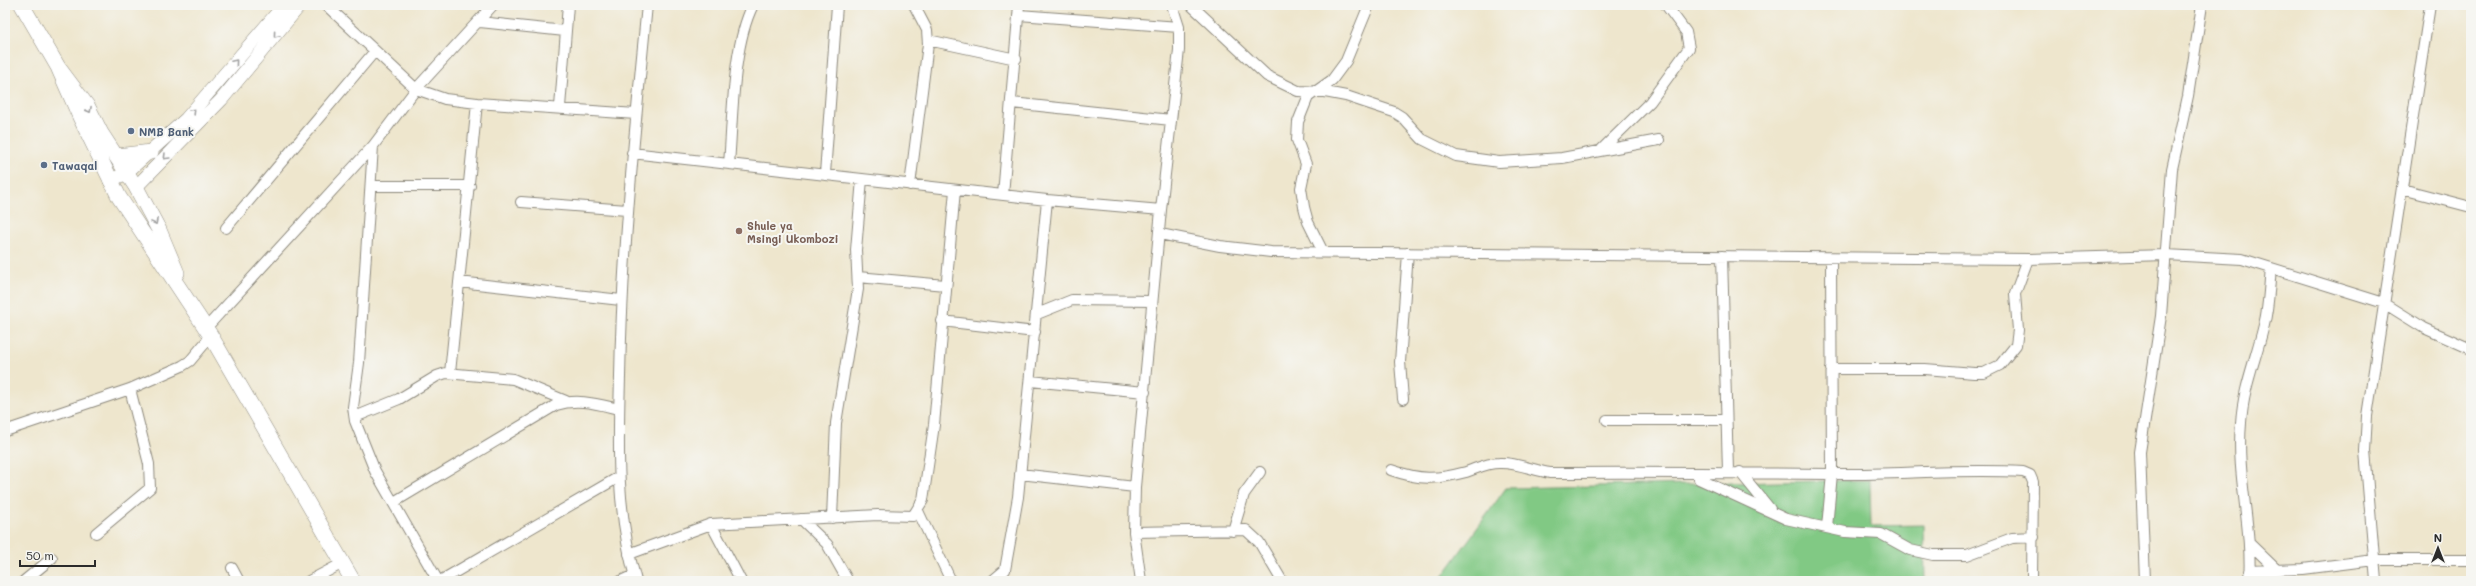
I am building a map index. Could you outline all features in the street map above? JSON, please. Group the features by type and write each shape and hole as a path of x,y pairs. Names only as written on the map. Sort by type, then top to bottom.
{"highway":[{"path":"22,5 58,67 110,181 136,225 189,301 208,332 353,581"},
{"path":"58,67 88,107 126,173 136,187 159,230 189,301"},
{"path":"117,156 151,152"}],"main road":[{"path":"110,181 126,173 151,152 210,92 284,5"},
{"path":"136,187 222,99 300,5"}],"street":[{"path":"326,5 416,89 445,99 477,103 560,107 636,114"},
{"path":"5,431 130,389 190,361 208,332 373,146 416,89 480,22 493,5"},
{"path":"560,107 568,5"},
{"path":"621,581 635,578 622,521 619,477 621,300 632,153 647,5"},
{"path":"728,164 741,43 746,19 753,5"},
{"path":"825,174 837,5"},
{"path":"910,185 928,40 928,30 914,5"},
{"path":"1141,581 1134,532 1135,487 1179,27 1172,5"},
{"path":"1191,5 1267,76 1292,88 1346,96 1394,112 1402,117 1422,139 1456,156 1472,160 1511,162 1568,157 1626,144 1659,140"},
{"path":"1323,252 1308,222 1304,207 1302,188 1306,164 1297,140 1300,115 1305,102 1313,92 1332,80 1346,61 1368,5"},
{"path":"1600,151 1650,102 1689,48 1686,32 1666,5"},
{"path":"2145,581 2140,452 2161,316 2172,169 2188,96 2202,5"},
{"path":"2376,581 2365,451 2369,394 2430,5"},
{"path":"1003,195 1016,59 1019,10 1179,27"},
{"path":"480,22 565,31"},
{"path":"928,40 1016,59"},
{"path":"226,228 375,51"},
{"path":"450,373 470,186 477,103"},
{"path":"1012,103 1171,120"},
{"path":"373,146 365,246 359,363 353,407 354,417 369,458 439,581 619,477"},
{"path":"632,153 1047,200 1161,210"},
{"path":"832,518 836,423 855,313 858,277 856,250 862,179"},
{"path":"370,186 470,186"},
{"path":"2402,189 2471,207"},
{"path":"629,554 711,524 878,515 914,516 923,500 934,425 945,285 955,190"},
{"path":"992,581 1005,570 1007,563 1020,474 1047,200"},
{"path":"521,202 627,210"},
{"path":"1160,234 1220,246 1271,252 2028,259 2166,255 2242,259 2384,303 2424,328 2471,349"},
{"path":"1403,399 1400,362 1408,253"},
{"path":"1722,256 1728,471"},
{"path":"1828,527 1832,474 1831,258"},
{"path":"1831,369 1925,368 1984,373 1996,367 2010,355 2016,345 2018,330 2015,294 2028,259"},
{"path":"2270,268 2264,324 2247,378 2240,424 2240,460 2249,544 2249,576 2276,569 2303,568 2374,560 2471,560"},
{"path":"858,277 945,285"},
{"path":"459,282 621,300"},
{"path":"1036,314 1047,312 1072,300 1152,301"},
{"path":"942,321 1035,332"},
{"path":"354,417 400,399 437,376 450,373 513,379 566,401"},
{"path":"1030,381 1145,392"},
{"path":"96,533 150,488 149,464 130,389"},
{"path":"394,502 556,405 566,401 582,401 619,409"},
{"path":"1607,420 1726,420"},
{"path":"1391,470 1422,479 1440,478 1499,462 1513,463 1550,473 1728,471 1832,474 1929,470 2023,472 2030,475 2033,482 2034,536 2032,581"},
{"path":"1233,531 1244,494 1260,472"},
{"path":"1740,472 1773,512"},
{"path":"1020,474 1135,487"},
{"path":"1699,479 1801,524 1828,527 1845,532 1881,534 1910,550 1954,556 1967,555 2012,538 2034,536"},
{"path":"918,511 952,581"},
{"path":"801,519 827,544 848,581"},
{"path":"711,524 741,581"},
{"path":"1134,532 1188,529 1233,531 1241,529 1250,531 1282,581"},
{"path":"2249,544 2276,569"},
{"path":"24,581 52,558"},
{"path":"309,581 343,563"},
{"path":"232,568 239,581"}],"green space":[{"path":"1870,480 1871,526 1924,525 1925,581 1439,581 1506,488"}],"place":[{"name":"NMB Bank","path":"131,131"},
{"name":"Tawaqal","path":"44,165"},
{"name":"Shule ya Msingi Ukombozi","path":"739,231"}]}
